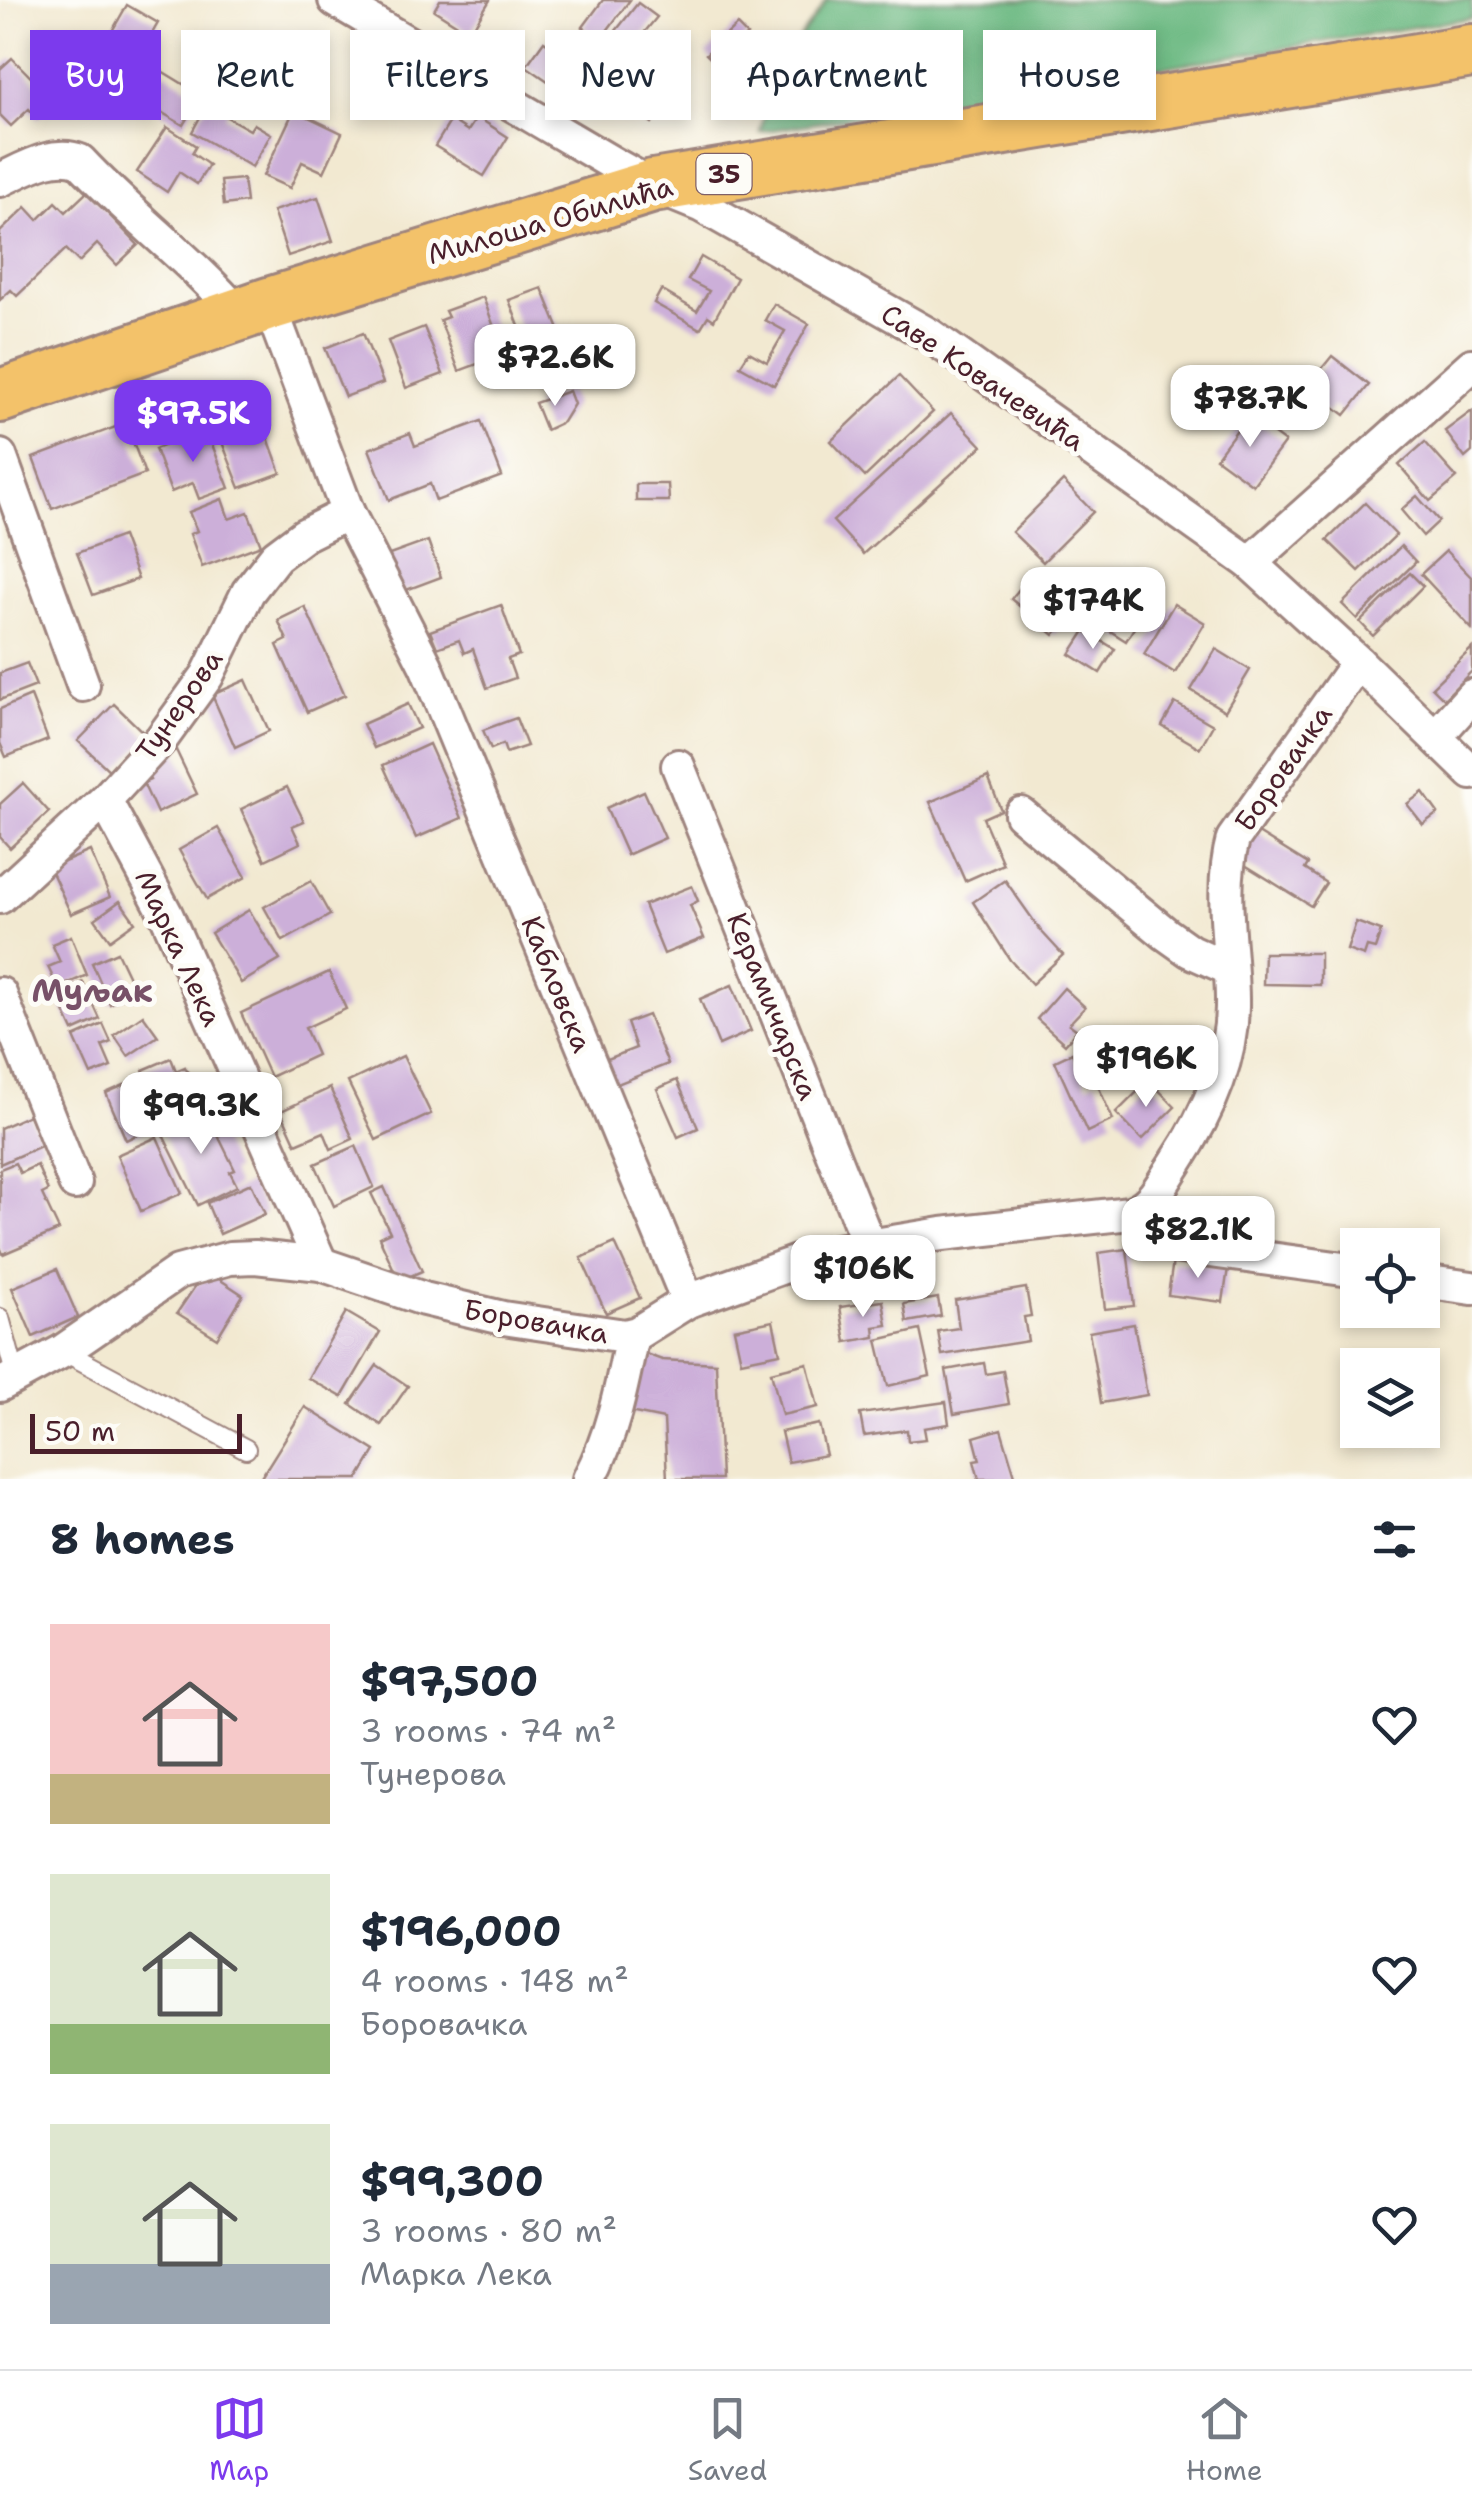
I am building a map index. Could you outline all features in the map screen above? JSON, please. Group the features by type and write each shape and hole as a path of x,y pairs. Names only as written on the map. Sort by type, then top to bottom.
{"main road":[{"name":"Милоша Обилића","path":"0,396 254,310 653,186 1472,51"}],"street":[{"name":"Саве Ковачевића","path":"335,0 653,186 702,206 931,336 1250,562 1472,773"},
{"path":"0,180 49,160 80,161 214,286 254,310"},
{"name":"Кабловска","path":"254,310 348,512 426,666 688,1301"},
{"path":"1250,562 1472,365"},
{"path":"0,456 84,685"},
{"name":"Тунерова","path":"0,898 105,800 162,738 206,676 260,574 291,544 348,512"},
{"name":"Боровачка","path":"8,1381 63,1351 178,1272 198,1264 255,1257 321,1264 424,1298 503,1318 632,1335 688,1301 793,1261 869,1246 1144,1208 1185,1149 1222,1072 1232,1005 1226,888 1232,839 1358,662"},
{"path":"1436,736 1472,696"},
{"name":"Керамичарска","path":"678,766 869,1246"},
{"name":"Марка Лека","path":"105,800 166,914 321,1264"},
{"path":"1021,814 1166,934 1190,951 1228,968"},
{"path":"0,994 75,1183"},
{"path":"1144,1208 1161,1236 1174,1246 1340,1269"},
{"path":"1440,1284 1472,1288"},
{"path":"589,1479 603,1452 620,1396 632,1335"}],"lane":[{"path":"0,1318 8,1381"},
{"path":"63,1351 246,1449"}],"green space":[{"path":"827,0 1472,0 1472,18 1156,69 1156,30 983,30 983,96 963,99 963,30 805,30"},
{"path":"763,120 835,120 760,132"}],"building":[{"path":"440,0 490,0 472,30 465,30 434,10"},
{"path":"603,0 630,0 608,30 583,27"},
{"path":"638,3 657,17 646,30 617,30"},
{"path":"127,5 158,23 154,30 113,30"},
{"path":"544,41 545,42 545,79 526,66"},
{"path":"12,58 30,76 30,110 11,126 0,115 0,69"},
{"path":"161,71 181,83 181,120 186,120 183,125 161,112"},
{"path":"199,120 232,120 250,130 254,124 271,134 252,167 192,132"},
{"path":"289,120 315,120 342,133 324,172 302,162 290,188 263,176"},
{"path":"451,120 468,131 475,120 482,120 508,137 484,176 435,146"},
{"path":"167,127 196,146 192,153 209,165 197,184 179,172 167,192 137,172"},
{"path":"243,179 246,202 224,205 221,181"},
{"path":"87,192 138,245 117,265 97,244 79,262 66,249 17,296 11,290 0,300 0,232 26,207 38,220 56,202 66,212"},
{"path":"318,197 333,241 288,256 273,211"},
{"path":"701,257 737,278 714,320 708,316 700,329 654,303 661,290 697,311 709,291 688,280"},
{"path":"542,288 562,337 577,332 593,375 578,381 569,355 535,368 509,300"},
{"path":"483,297 504,354 459,371 440,320 448,317 445,311"},
{"path":"774,304 809,324 774,385 740,366 749,352 767,362 785,331 765,320"},
{"path":"424,327 443,374 406,388 388,341"},
{"path":"363,333 383,383 345,397 325,348"},
{"path":"1332,356 1369,385 1345,415 1333,406 1327,413 1302,393"},
{"path":"899,376 933,412 865,477 831,441"},
{"path":"569,391 574,404 563,422 546,430 535,403"},
{"path":"1472,411 1472,452 1465,458 1445,431"},
{"path":"951,413 982,446 863,554 833,521"},
{"path":"1248,415 1285,442 1253,485 1216,458"},
{"path":"260,416 281,473 240,488 218,432"},
{"path":"481,421 502,476 436,501 430,484 389,500 369,449 410,433 415,446"},
{"path":"126,423 145,474 52,509 33,458"},
{"path":"206,429 229,488 199,499 193,483 171,492 155,449"},
{"path":"1425,442 1457,478 1430,501 1399,465"},
{"path":"1063,481 1093,512 1043,562 1012,532"},
{"path":"636,484 668,484 669,501 636,501"},
{"path":"1417,496 1439,521 1423,536 1401,510"},
{"path":"222,499 229,519 248,512 261,545 202,567 190,534 197,531 189,512"},
{"path":"1365,503 1396,535 1359,571 1327,540"},
{"path":"122,536 138,579 93,595 77,553"},
{"path":"428,541 441,577 401,592 384,557"},
{"path":"1401,546 1416,562 1357,619 1342,604"},
{"path":"1446,551 1472,578 1472,629 1421,574"},
{"path":"1034,571 1077,607 1054,635 1011,599"},
{"path":"1410,573 1423,586 1373,636 1360,622"},
{"path":"1115,575 1152,599 1126,641 1088,617"},
{"path":"1174,604 1205,623 1175,673 1144,654"},
{"path":"501,605 519,655 508,659 515,678 487,688 473,649 464,653 459,640 437,648 430,631"},
{"path":"305,607 345,695 307,712 277,645 287,640 278,620"},
{"path":"1085,631 1115,649 1100,673 1070,654"},
{"path":"1472,648 1472,671 1444,699 1432,687"},
{"path":"1216,649 1250,670 1225,711 1191,690"},
{"path":"27,663 36,686 0,700 0,673"},
{"path":"246,680 269,731 235,747 212,695"},
{"path":"31,696 48,740 6,757 0,743 0,709"},
{"path":"1175,703 1213,725 1200,748 1162,726"},
{"path":"114,704 148,737 113,774 78,741"},
{"path":"408,704 419,728 374,748 363,724"},
{"path":"516,718 527,746 506,753 503,744 491,749 483,730"},
{"path":"429,744 462,818 416,838 383,765"},
{"path":"176,750 197,794 157,813 143,783 150,780 143,766"},
{"path":"988,777 1001,810 983,818 1003,864 965,881 930,802"},
{"path":"23,783 49,812 10,848 0,837 0,804"},
{"path":"287,787 304,821 292,826 300,843 265,860 241,809"},
{"path":"644,791 665,838 627,855 606,808"},
{"path":"1423,792 1438,813 1423,824 1407,804"},
{"path":"218,828 246,877 207,899 179,850"},
{"path":"1255,831 1308,864 1305,869 1326,883 1311,906 1237,860"},
{"path":"90,851 110,897 71,914 50,868"},
{"path":"1005,880 1063,955 1032,984 1010,960 973,902"},
{"path":"311,881 330,915 283,941 264,907"},
{"path":"692,886 698,901 690,905 704,938 664,954 644,905"},
{"path":"120,901 135,922 110,940 95,919"},
{"path":"249,910 280,960 241,983 211,933"},
{"path":"1356,922 1381,931 1375,949 1367,947 1364,956 1347,950"},
{"path":"71,936 87,975 58,988 48,967 60,962 52,944"},
{"path":"117,952 136,992 110,1004 92,963"},
{"path":"1264,953 1320,953 1320,985 1263,984"},
{"path":"329,972 346,1009 305,1028 317,1055 270,1077 241,1013"},
{"path":"83,982 100,1019 73,1031 56,994"},
{"path":"732,985 751,1031 719,1045 700,999"},
{"path":"1064,988 1085,1007 1069,1024 1077,1030 1065,1044 1037,1019"},
{"path":"143,1015 158,1036 128,1056 114,1035"},
{"path":"648,1015 668,1064 615,1085 605,1060 636,1048 627,1023"},
{"path":"103,1024 111,1042 102,1046 111,1067 91,1075 74,1037"},
{"path":"1072,1053 1087,1085 1096,1081 1113,1120 1087,1132 1055,1061"},
{"path":"403,1056 431,1114 376,1140 348,1082"},
{"path":"171,1058 176,1071 185,1067 193,1083 183,1087 189,1101 161,1113 143,1070"},
{"path":"677,1080 698,1128 678,1137 657,1089"},
{"path":"1149,1080 1175,1107 1142,1140 1116,1113"},
{"path":"131,1082 151,1128 126,1140 106,1093"},
{"path":"330,1088 353,1139 331,1149 324,1132 296,1144 281,1111"},
{"path":"205,1109 235,1170 230,1172 237,1186 198,1205 161,1131"},
{"path":"29,1115 43,1145 0,1164 0,1128"},
{"path":"157,1137 182,1193 141,1211 117,1155"},
{"path":"356,1146 374,1187 334,1206 315,1164"},
{"path":"15,1163 20,1173 37,1165 48,1191 42,1194 59,1230 3,1254 0,1169"},
{"path":"251,1183 265,1214 220,1234 207,1203"},
{"path":"384,1187 422,1271 399,1281 379,1237 390,1232 371,1193"},
{"path":"615,1243 640,1298 606,1313 581,1258"},
{"path":"1127,1249 1134,1306 1105,1309 1098,1253"},
{"path":"1173,1261 1228,1268 1223,1302 1168,1295"},
{"path":"57,1269 78,1317 33,1337 12,1288"},
{"path":"213,1275 243,1295 217,1338 177,1313 196,1285"},
{"path":"1026,1288 1031,1316 1024,1317 1028,1341 942,1355 938,1331 959,1328 955,1300"},
{"path":"938,1298 941,1316 907,1322 904,1304"},
{"path":"883,1301 887,1325 874,1327 875,1337 846,1342 840,1307"},
{"path":"346,1312 380,1332 342,1397 308,1378"},
{"path":"773,1321 780,1353 741,1361 734,1329"},
{"path":"1134,1324 1147,1395 1101,1403 1089,1332"},
{"path":"920,1330 930,1376 888,1386 877,1340"},
{"path":"643,1353 662,1360 716,1363 721,1479 667,1479 664,1419 625,1411"},
{"path":"807,1363 818,1407 782,1415 771,1372"},
{"path":"984,1363 986,1374 1003,1371 1009,1404 954,1414 946,1370"},
{"path":"377,1365 408,1386 381,1425 350,1404"},
{"path":"946,1402 949,1424 924,1428 926,1439 908,1441 907,1430 864,1436 860,1414"},
{"path":"305,1407 375,1451 358,1479 260,1479"},
{"path":"819,1424 826,1455 788,1462 781,1432"},
{"path":"1001,1429 1016,1479 979,1479 974,1461 980,1460 974,1437"}],"district":[{"name":"Муљак","path":"92,991"}]}
